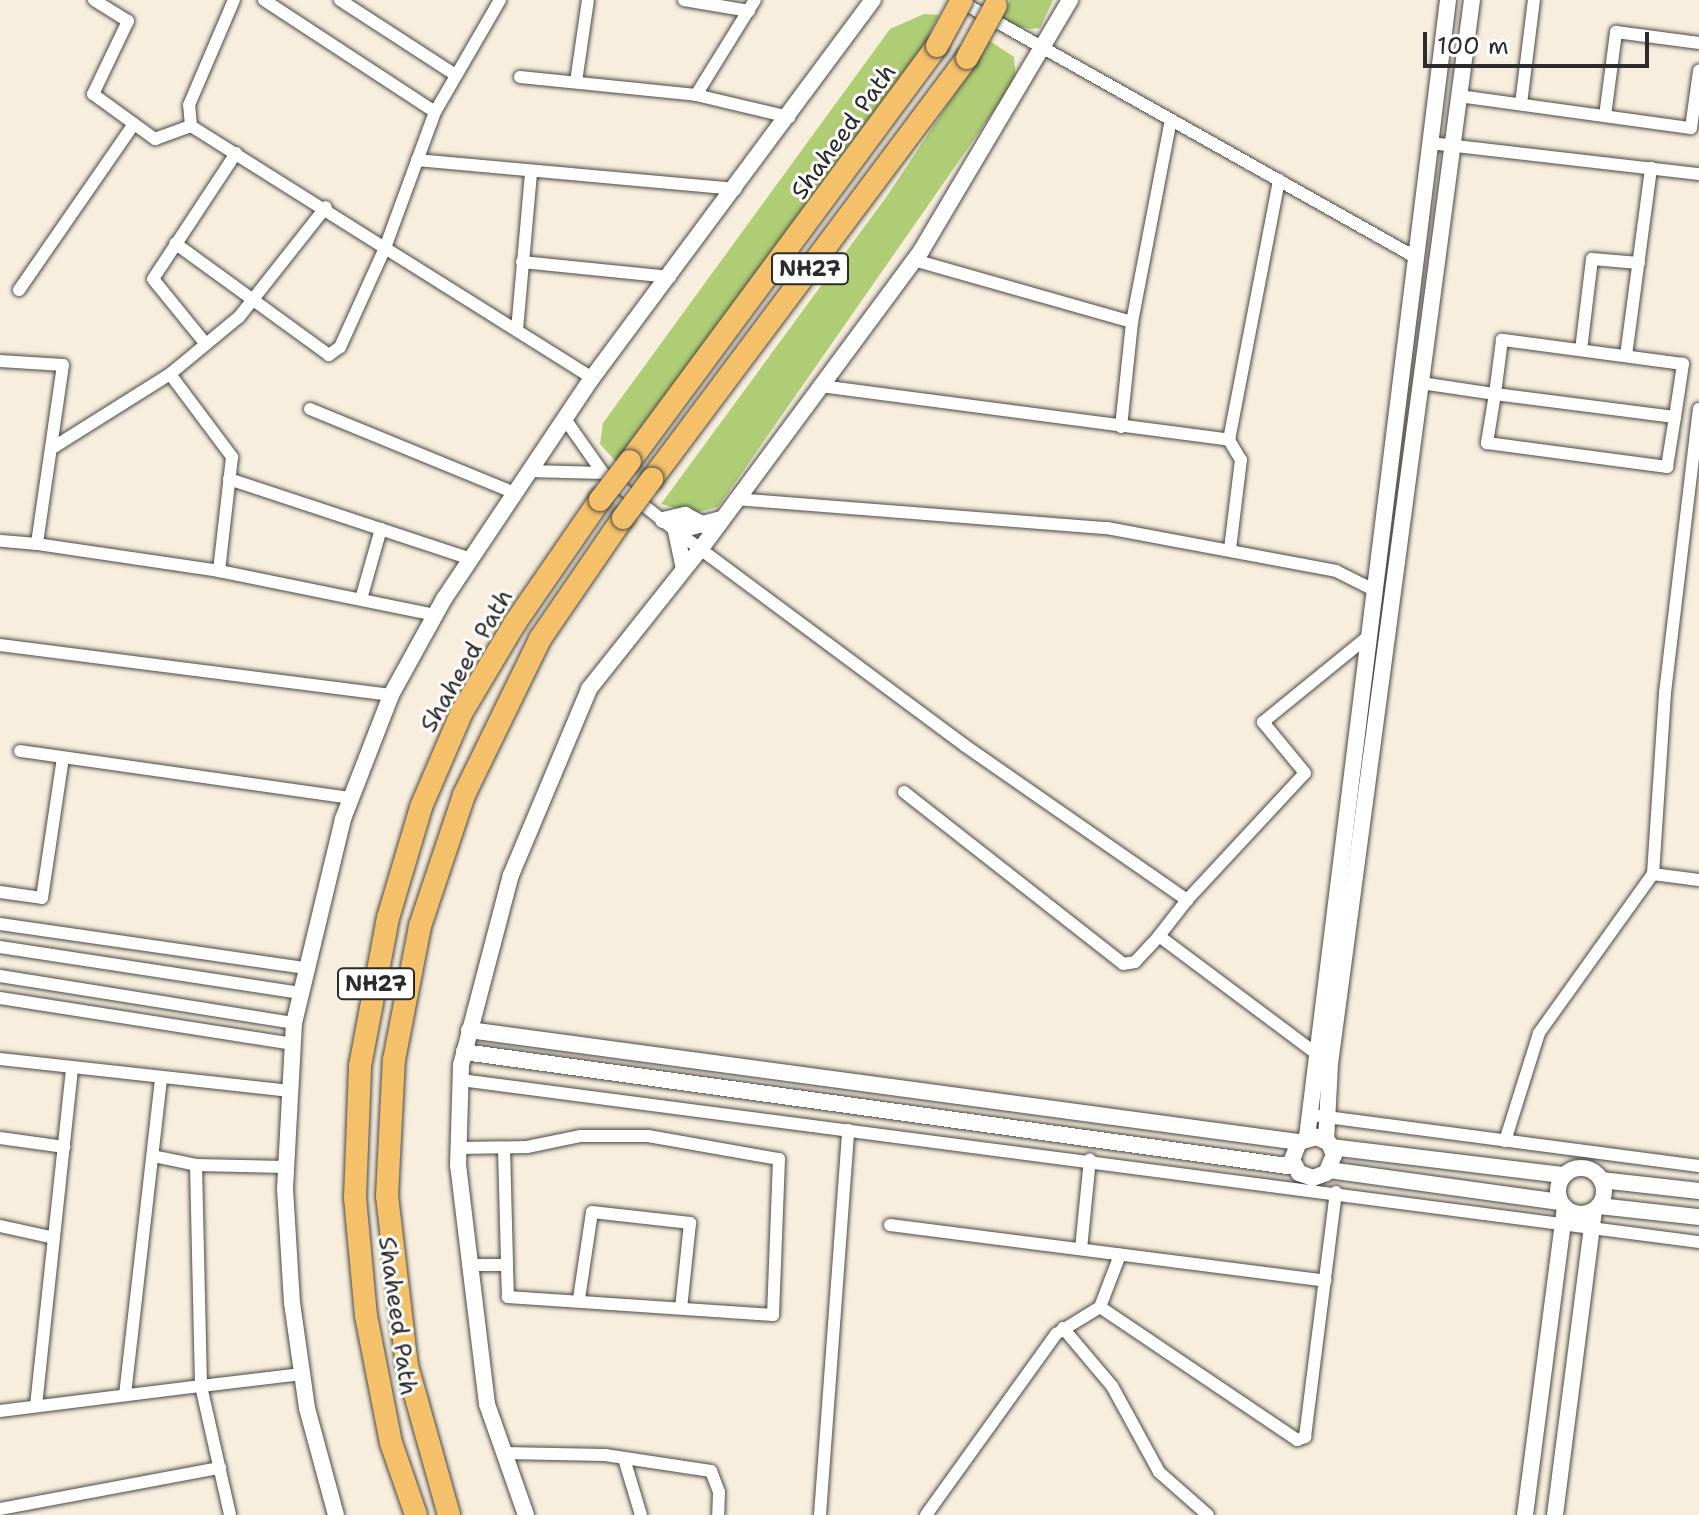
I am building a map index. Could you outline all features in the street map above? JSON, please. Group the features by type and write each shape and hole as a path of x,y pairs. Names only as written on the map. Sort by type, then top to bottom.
{"highway":[{"name":"Shaheed Path","path":"416,1515 391,1443 366,1316 355,1198 360,1066 388,918 438,767 462,712 515,623 600,500 937,46 960,0"},
{"name":"Shaheed Path","path":"449,1515 407,1366 387,1196 394,1060 420,926 464,795 540,639 623,518 967,58 997,2"}],"street":[{"path":"94,0 128,21 93,94 155,139 191,126"},
{"path":"191,126 189,105 234,0"},
{"path":"264,0 435,112"},
{"path":"340,0 454,74"},
{"path":"175,243 256,297 329,355 340,347 385,248 435,112 454,74 500,0"},
{"path":"576,82 588,0"},
{"path":"684,0 752,5 696,95"},
{"path":"336,1515 302,1374 292,1303 286,1167 294,1023 351,798 391,695 435,615 471,559 592,378 736,189 873,0"},
{"path":"960,0 1415,257"},
{"path":"526,1515 487,1404 468,1265 459,1148 464,1052 511,875 589,689 702,547 914,260 1070,0"},
{"path":"1295,1167 1292,1153 1303,1140 1308,1114 1365,639 1448,0"},
{"path":"1329,1170 1327,1116 1330,1064 1472,0"},
{"path":"1521,104 1534,0"},
{"path":"1605,116 1616,32 1699,43"},
{"path":"1459,96 1691,128 1699,71"},
{"path":"520,77 696,95 789,117"},
{"path":"1121,427 1132,322 1171,120"},
{"path":"19,290 134,124"},
{"path":"191,126 326,207 385,248 592,378"},
{"path":"1430,143 1699,174"},
{"path":"205,343 153,279 236,153"},
{"path":"417,160 736,189"},
{"path":"1626,356 1651,168"},
{"path":"517,330 531,172"},
{"path":"1230,549 1241,460 1229,440 1279,180"},
{"path":"54,447 170,374 256,297 326,207"},
{"path":"1581,350 1592,259 1639,263"},
{"path":"914,260 1132,322"},
{"path":"522,262 670,277"},
{"path":"1502,340 1626,356 1683,364 1667,467 1487,443 1502,340"},
{"path":"0,361 63,365 54,447 37,544"},
{"path":"170,374 232,457 219,571"},
{"path":"1421,383 1675,417"},
{"path":"821,386 1229,440"},
{"path":"310,409 515,493"},
{"path":"1505,1141 1539,1033 1653,874 1665,693 1699,409"},
{"path":"565,419 603,473 669,526 702,547 964,745 1187,900"},
{"path":"529,471 603,473"},
{"path":"229,479 471,559"},
{"path":"735,499 1107,528 1230,549 1277,563 1336,571 1372,589"},
{"path":"669,526 704,525 721,519"},
{"path":"669,526 684,569"},
{"path":"361,599 381,529"},
{"path":"1685,529 1699,531"},
{"path":"0,543 37,544 219,571 435,615"},
{"path":"904,792 1123,964 1135,962 1187,900 1305,773 1263,722 1365,639"},
{"path":"0,645 391,695"},
{"path":"20,751 351,798"},
{"path":"0,892 42,898 63,758"},
{"path":"1653,874 1699,880"},
{"path":"0,924 306,968"},
{"path":"1159,936 1330,1064"},
{"path":"0,947 301,993"},
{"path":"0,976 294,1023"},
{"path":"0,998 293,1044"},
{"path":"469,1030 1564,1175 1586,1168 1601,1180 1699,1191"},
{"path":"464,1052 1295,1167 1313,1178 1329,1170 1578,1214 1699,1217"},
{"path":"0,1059 161,1080 290,1091"},
{"path":"36,1406 72,1068"},
{"path":"125,1395 161,1080"},
{"path":"461,1080 1336,1192 1563,1211"},
{"path":"1308,1114 1699,1166"},
{"path":"820,1515 848,1130"},
{"path":"459,1148 504,1148 580,1136 648,1136 779,1159 773,1315 579,1299 508,1297 504,1148"},
{"path":"0,1138 64,1147"},
{"path":"153,1156 196,1165 286,1167"},
{"path":"1081,1249 1090,1159"},
{"path":"196,1165 201,1386 230,1515"},
{"path":"1525,1515 1563,1211 1557,1188 1564,1175"},
{"path":"1555,1515 1595,1215 1604,1192 1601,1180"},
{"path":"1100,1307 1297,1440 1305,1437 1336,1192"},
{"path":"579,1299 592,1212 690,1223 681,1308"},
{"path":"1595,1215 1699,1242"},
{"path":"890,1225 1325,1281"},
{"path":"0,1226 54,1238"},
{"path":"926,1515 1063,1328 1100,1307 1120,1255"},
{"path":"468,1265 507,1265"},
{"path":"1063,1328 1112,1386 1159,1472 1208,1515"},
{"path":"0,1411 302,1374"},
{"path":"504,1453 605,1455 625,1462 711,1471 719,1492 718,1515"},
{"path":"625,1462 641,1515"},
{"path":"0,1509 220,1468"}],"green space":[{"path":"1010,0 1053,0 1040,28 1030,29 1000,22"},
{"path":"924,14 939,15 920,53 620,466 600,444 603,423 890,29"},
{"path":"990,41 1014,57 1016,79 718,507 695,513 661,504 887,196"}]}
